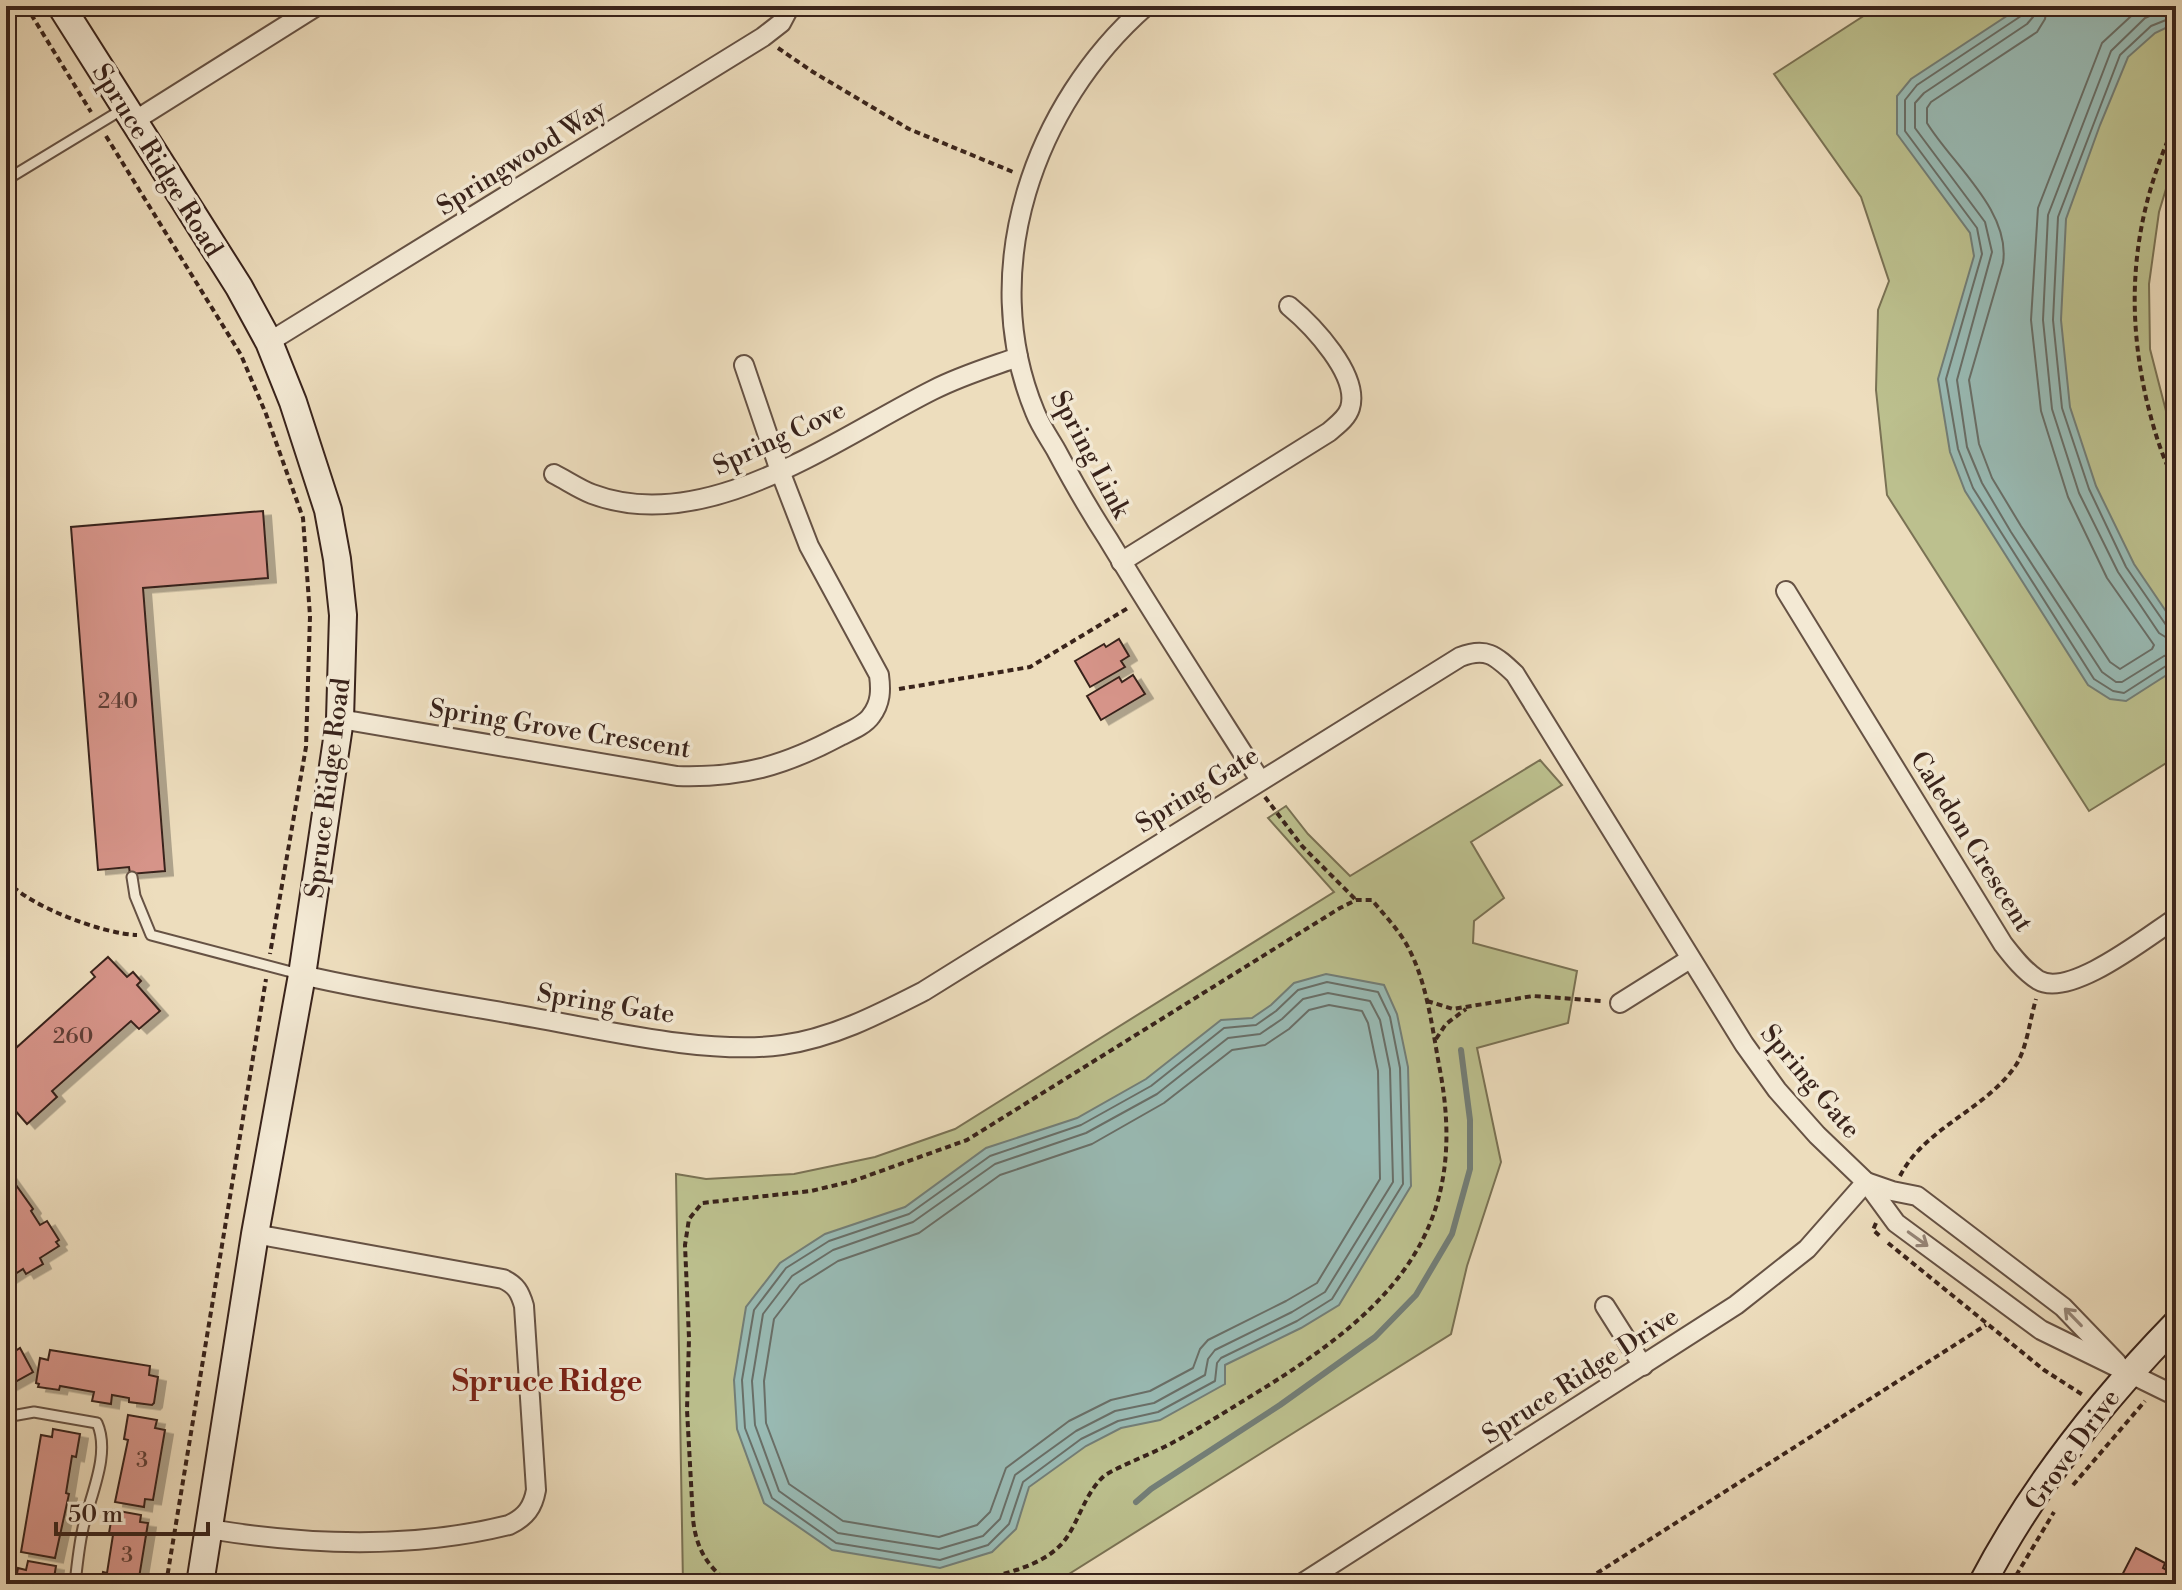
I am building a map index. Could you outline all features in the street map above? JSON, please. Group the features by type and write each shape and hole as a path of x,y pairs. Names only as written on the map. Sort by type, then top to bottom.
{"street":[{"name":"Spruce Ridge Road","path":"61,6 239,287 269,342 328,510 343,615 340,719 302,975 255,1234 200,1584"},
{"path":"130,114 317,6"},
{"name":"Springwood Way","path":"269,342 763,37 781,23 790,6"},
{"path":"1117,6 1127,22"},
{"name":"Spring Link","path":"1146,6 1127,22 1093,61 1046,137 1029,178 1019,219 1013,266 1013,314 1018,357 1035,413 1121,562 1260,780"},
{"path":"1121,562 1329,432 1343,420 1350,408 1351,391 1346,376 1320,335 1289,306"},
{"name":"Spring Cove","path":"554,474 592,494 631,503 684,502 734,491 780,471 933,389 1018,357"},
{"path":"744,365 780,471 815,557 872,658 881,690"},
{"name":"Caledon Crescent","path":"1786,591 2003,944 2019,964 2041,981"},
{"name":"Spring Gate","path":"302,975 639,1037 724,1046 782,1045 835,1032 924,991 1460,657 1475,651 1488,653 1515,674 1744,1044 1777,1090 1817,1135 1888,1200 1896,1223 2041,1330 2176,1396"},
{"name":"Spring Grove Crescent","path":"340,719 677,776 716,777 772,765 811,751 869,720 878,706 881,690"},
{"path":"2041,981 2064,983 2086,975 2176,918"},
{"path":"1620,1003 1690,959"},
{"name":"Spruce Ridge Drive","path":"1301,1584 1643,1366 1773,1278 1807,1249 1866,1182"},
{"path":"1888,1200 1917,1196 2063,1307 2127,1373"},
{"path":"209,1529 236,1534 336,1540 412,1540 509,1525 521,1520 530,1509 536,1490 524,1306 520,1292 512,1283 255,1234"},
{"path":"1605,1306 1643,1366"},
{"name":"Grove Drive","path":"1982,1584 2043,1484 2127,1373 2176,1324"}],"lane":[{"path":"6,180 98,124 130,114"},
{"path":"132,877 135,896 151,935 302,975"},
{"path":"6,1417 34,1412 97,1423 103,1437 101,1458 82,1531 75,1584"}],"path":[{"path":"26,6 241,355 303,518 310,616 306,747 166,1584"},
{"path":"763,37 813,72 909,129 1029,178"},
{"path":"2176,122 2150,187 2137,252 2133,306 2139,365 2155,433 2176,483"},
{"path":"881,690 922,687 1030,667 1144,598"},
{"path":"1260,780 1266,799 1284,825 1356,900"},
{"path":"6,880 20,895 86,925 119,934 151,935"},
{"path":"731,1584 711,1569 703,1557 693,1519 687,1410 689,1338 685,1245 689,1219 694,1210 702,1203 779,1197 853,1181 967,1140 1356,900 1372,900 1395,928 1419,970 1447,1108 1447,1160 1442,1186 1422,1242 1387,1292 1344,1333 1292,1370 1169,1445 1105,1475 1089,1494 1067,1537 1048,1555 963,1584"},
{"path":"2041,981 2018,1062 2001,1085 1931,1138 1905,1167 1873,1230 2044,1370 2068,1383 2100,1408"},
{"path":"1427,1001 1453,1009 1533,996 1620,1003"},
{"path":"1435,1041 1456,1014 1471,1006"},
{"path":"1580,1584 1987,1325"},
{"path":"2064,1495 2158,1386"},
{"path":"2011,1584 2057,1507"}],"green space":[{"path":"1879,6 2176,6 2176,156 2159,212 2149,284 2150,349 2166,411 2176,435 2176,757 2089,811 1887,495 1876,390 1878,310 1889,281 1861,197 1774,74"},
{"path":"1540,760 1562,785 1471,842 1504,898 1474,921 1473,943 1577,971 1568,1023 1477,1048 1501,1162 1467,1266 1451,1334 1053,1584 683,1584 676,1174 706,1179 794,1174 875,1157 955,1129 1334,892 1268,818 1286,806 1308,834 1350,876"}],"water":[{"path":"2022,6 2176,6 2176,23 2155,33 2128,57 2066,219 2061,320 2070,407 2096,486 2134,564 2176,626 2176,669 2126,701 2110,699 2088,685 1965,491 1950,452 1938,379 1974,256 1970,233 1897,134 1897,96 1911,79"},
{"path":"1326,974 1384,985 1397,1014 1408,1067 1411,1186 1339,1305 1301,1328 1225,1365 1225,1384 1160,1420 1121,1428 1086,1446 1029,1487 1016,1529 992,1552 940,1568 832,1550 764,1503 737,1429 734,1380 746,1307 780,1263 825,1234 905,1207 986,1148 1077,1118 1146,1079 1221,1020 1252,1018 1294,983"}],"building":[{"path":"263,511 268,578 143,588 165,871 130,874 129,867 98,870 71,527"},
{"path":"1119,639 1129,656 1121,661 1125,667 1090,687 1075,661"},
{"path":"1133,675 1145,694 1101,720 1087,696 1119,677 1122,682"},
{"path":"108,957 127,977 133,972 141,981 137,985 160,1011 139,1029 131,1021 52,1091 57,1097 27,1124 6,1100 6,1044 10,1041 16,1048 95,977 91,972"},
{"path":"6,1171 33,1209 31,1211 40,1225 47,1221 59,1240 56,1242 59,1246 40,1258 43,1264 26,1274 23,1269 6,1280"},
{"path":"8,1346 12,1353 20,1348 33,1372 6,1387"},
{"path":"50,1350 150,1366 149,1375 158,1377 154,1403 129,1402 129,1398 112,1395 111,1404 92,1401 94,1392 60,1386 59,1390 38,1387 40,1358 48,1360"},
{"path":"128,1415 157,1420 155,1428 165,1430 153,1500 145,1499 144,1507 115,1502 128,1440 124,1439"},
{"path":"53,1429 80,1434 76,1457 72,1456 66,1493 69,1494 55,1558 21,1552 41,1435 52,1437"},
{"path":"113,1510 141,1515 140,1522 148,1523 138,1584 101,1584 103,1572 107,1573"},
{"path":"2136,1548 2165,1563 2163,1568 2176,1575 2174,1584 2118,1583"},
{"path":"28,1561 56,1566 53,1584 15,1584 18,1568 26,1570"}],"waterway":[{"path":"1136,1502 1375,1337 1416,1295 1452,1234 1470,1169 1470,1120 1461,1050"}],"district":[{"name":"Spruce Ridge","path":"547,1381"}]}
